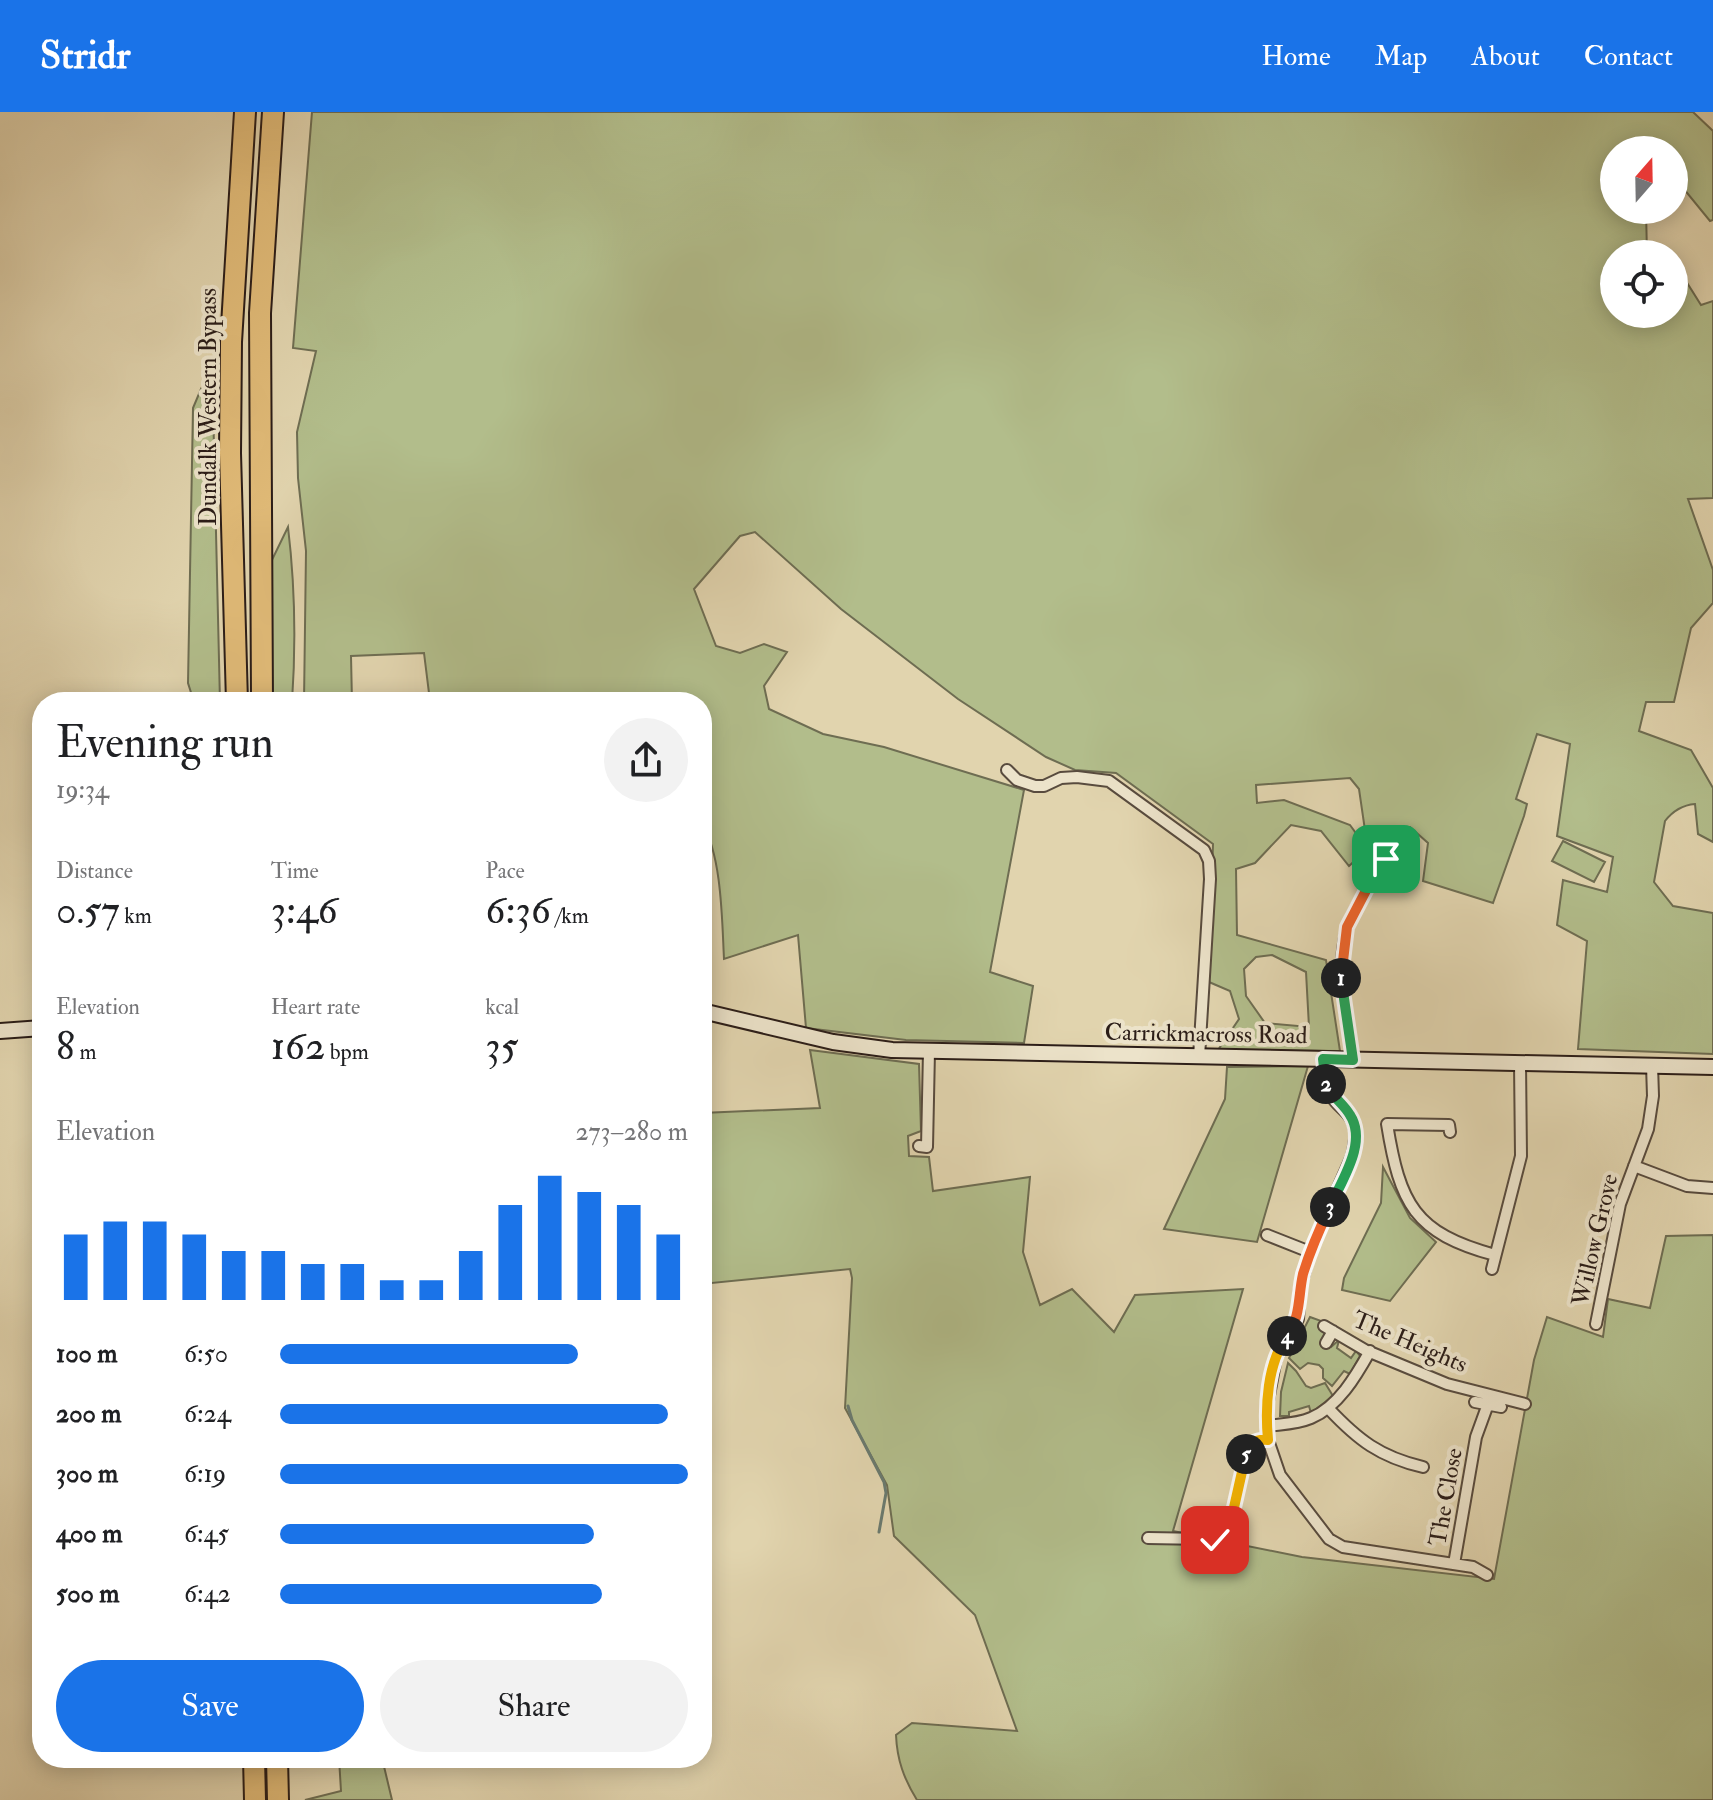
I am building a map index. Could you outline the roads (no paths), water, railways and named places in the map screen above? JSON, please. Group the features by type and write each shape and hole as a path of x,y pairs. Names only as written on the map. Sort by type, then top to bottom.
{"highway":[{"name":"Dundalk Western Bypass","path":"237,692 230,453 231,342 245,112"},
{"name":"Dundalk Western Bypass","path":"262,692 260,313 273,112"},
{"path":"254,1768 255,1800"},
{"path":"277,1768 278,1800"}],"main road":[{"name":"Carrickmacross Road","path":"712,1013 833,1042 929,1051 1713,1067"},
{"path":"0,1031 32,1029"}],"street":[{"path":"1007,770 1017,780 1035,786 1044,786 1061,778 1109,781 1204,850 1209,861 1210,879 1199,1057"},
{"path":"1353,1060 1341,979 1343,954 1347,927 1372,879"},
{"path":"919,1146 927,1147 929,1051"},
{"path":"1323,1059 1327,1086 1350,1114 1356,1128 1356,1142 1310,1252 1300,1288 1298,1319 1283,1342 1273,1370 1268,1399 1268,1440 1280,1475 1329,1539 1343,1547 1454,1564"},
{"path":"1492,1269 1521,1156 1520,1063"},
{"name":"Willow Grove","path":"1596,1324 1620,1204 1648,1129 1653,1096 1652,1065"},
{"path":"1450,1132 1449,1125 1387,1124 1395,1172 1417,1214 1430,1226 1465,1247 1495,1255"},
{"name":"Willow Grove","path":"1634,1166 1687,1186 1713,1188"},
{"path":"1267,1235 1310,1252"},
{"name":"The Heights","path":"1326,1343 1328,1328 1370,1351 1447,1384 1520,1407"},
{"path":"1267,1426 1312,1418 1328,1408 1355,1377 1370,1351"},
{"path":"1475,1402 1501,1407"},
{"name":"The Close","path":"1487,1575 1473,1567 1454,1564 1476,1437 1488,1404"},
{"path":"1328,1408 1379,1453 1423,1467"},
{"path":"1148,1538 1205,1539 1226,1543 1247,1447 1254,1442 1268,1440"}],"waterway":[{"path":"848,1406 884,1482 886,1493 879,1532"}]}
